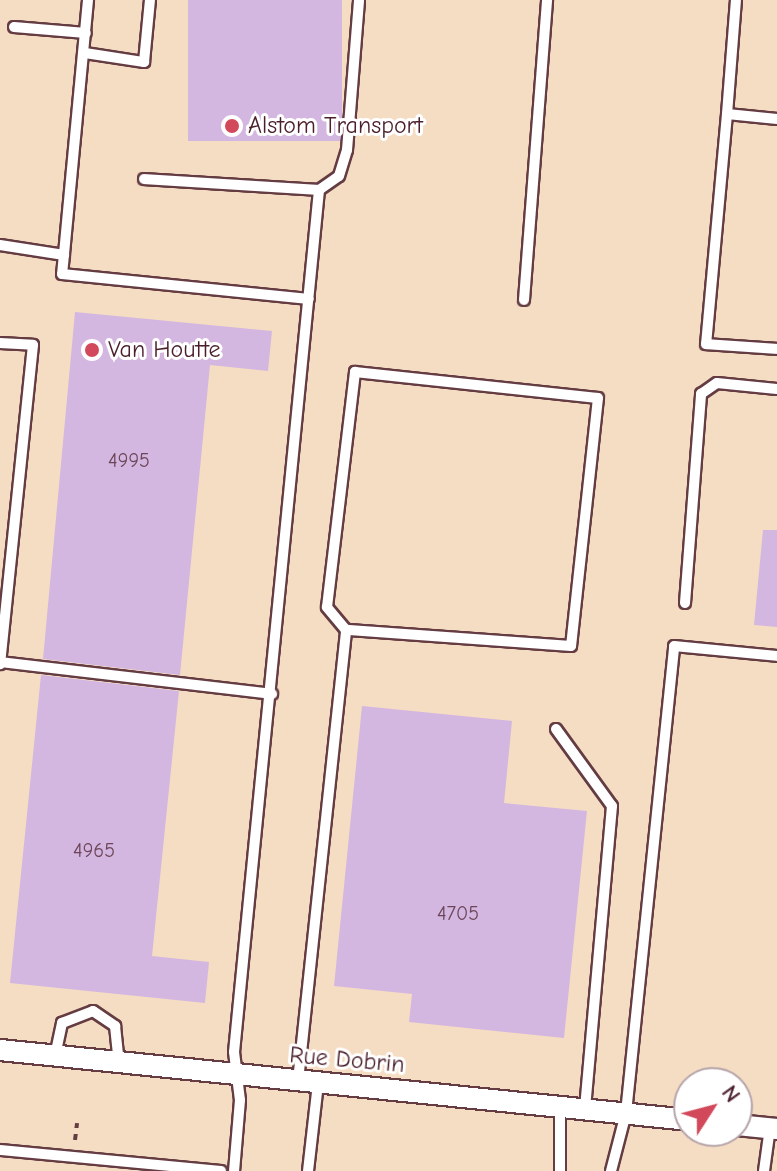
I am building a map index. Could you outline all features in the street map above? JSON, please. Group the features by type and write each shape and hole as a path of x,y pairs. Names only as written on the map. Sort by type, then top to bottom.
{"street":[{"name":"Rue Dobrin","path":"0,1050 673,1118"},
{"path":"753,1126 773,1128"}],"lane":[{"path":"88,0 62,274 309,299"},
{"path":"85,53 144,62 150,0"},
{"path":"144,179 319,190 339,176 347,150 359,0"},
{"path":"524,300 547,0"},
{"path":"736,0 706,344 777,349"},
{"path":"14,27 86,33"},
{"path":"727,114 777,119"},
{"path":"234,1171 238,1076 234,1052 272,694 319,190"},
{"path":"0,245 64,255"},
{"path":"0,343 33,345 0,662 272,694"},
{"path":"308,1171 308,1082 346,630 327,607 355,372 598,398 571,646 346,630"},
{"path":"685,603 701,394 717,383 777,389"},
{"path":"611,1171 626,1113 674,646 777,656"},
{"path":"556,729 612,806 585,1109"},
{"path":"55,1056 62,1023 93,1011 115,1026 119,1063"},
{"path":"560,1107 560,1171"},
{"path":"764,1171 773,1128"},
{"path":"0,1150 221,1171"}],"building":[{"path":"188,0 342,0 342,141 188,141"},
{"path":"75,312 272,331 268,371 210,365 180,675 43,659"},
{"path":"763,530 777,530 777,627 754,625"},
{"path":"41,675 179,691 152,956 209,962 205,1003 10,983"},
{"path":"362,706 512,721 504,803 587,811 564,1038 409,1022 412,994 334,986"}],"place":[{"name":"Alstom Transport","path":"232,126"},
{"name":"Van Houtte","path":"92,350"}]}
